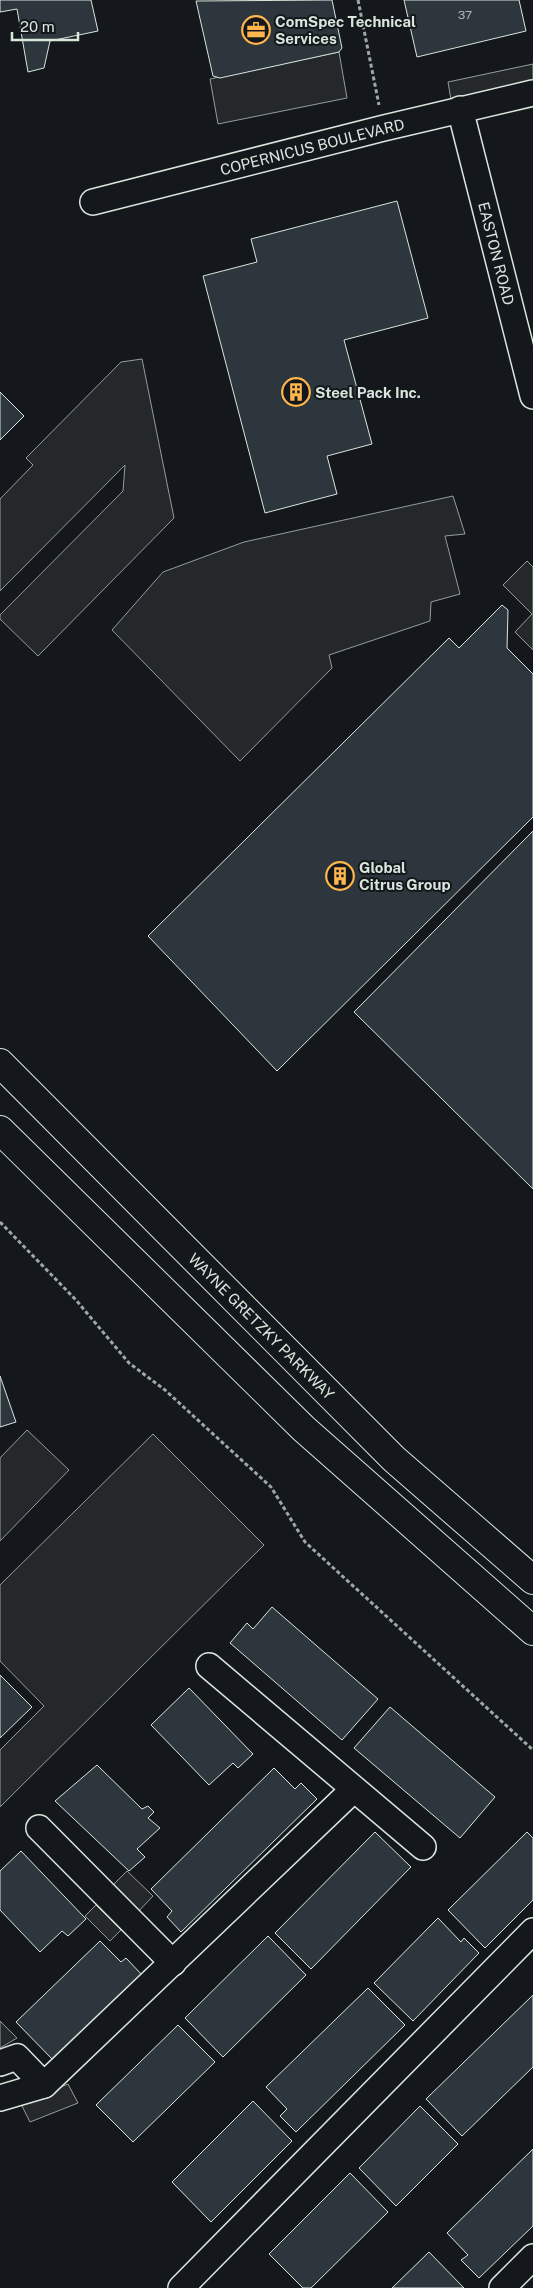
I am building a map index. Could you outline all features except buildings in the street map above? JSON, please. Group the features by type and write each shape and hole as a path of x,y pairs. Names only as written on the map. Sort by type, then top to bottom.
{"main road":[{"name":"WAYNE GRETZKY PARKWAY","path":"0,1063 394,1459 533,1580"},
{"path":"0,1130 304,1429 533,1631"}],"street":[{"name":"COPERNICUS BOULEVARD","path":"93,202 460,109 533,93"},
{"name":"EASTON ROAD","path":"460,109 533,396"},
{"path":"209,1666 423,1847"},
{"path":"0,2098 44,2085 354,1790"},
{"path":"39,1828 173,1963"},
{"path":"181,2288 533,1931"},
{"path":"0,2063 17,2057 44,2085"},
{"path":"502,2288 533,2257"}],"path":[{"path":"358,0 384,128"},
{"path":"0,1222 76,1300 129,1363 165,1390 272,1487 305,1542 533,1750"}],"shaded area":[{"path":"339,52 347,98 218,124 210,79"},
{"path":"533,64 533,90 452,106 448,82"},
{"path":"142,359 174,518 38,656 0,619 0,615 123,491 125,465 0,591 0,499 33,465 26,458 121,362"},
{"path":"453,496 465,534 445,536 460,594 431,602 430,621 329,655 332,668 240,761 112,630 163,572 244,542"},
{"path":"527,561 533,567 533,650 515,632 532,614 503,585"},
{"path":"27,1430 69,1470 0,1541 0,1458"},
{"path":"153,1434 264,1545 0,1807 0,1750 44,1706 0,1661 0,1585"},
{"path":"127,1871 153,1896 138,1912 112,1886"},
{"path":"96,1905 121,1930 110,1941 85,1916"},
{"path":"0,2021 17,2038 0,2048"},
{"path":"68,2084 78,2103 30,2122 21,2104"}],"place":[{"name":"ComSpec Technical Services","path":"256,30"},
{"name":"Steel Pack Inc.","path":"296,392"},
{"name":"Global Citrus Group","path":"340,876"}]}
